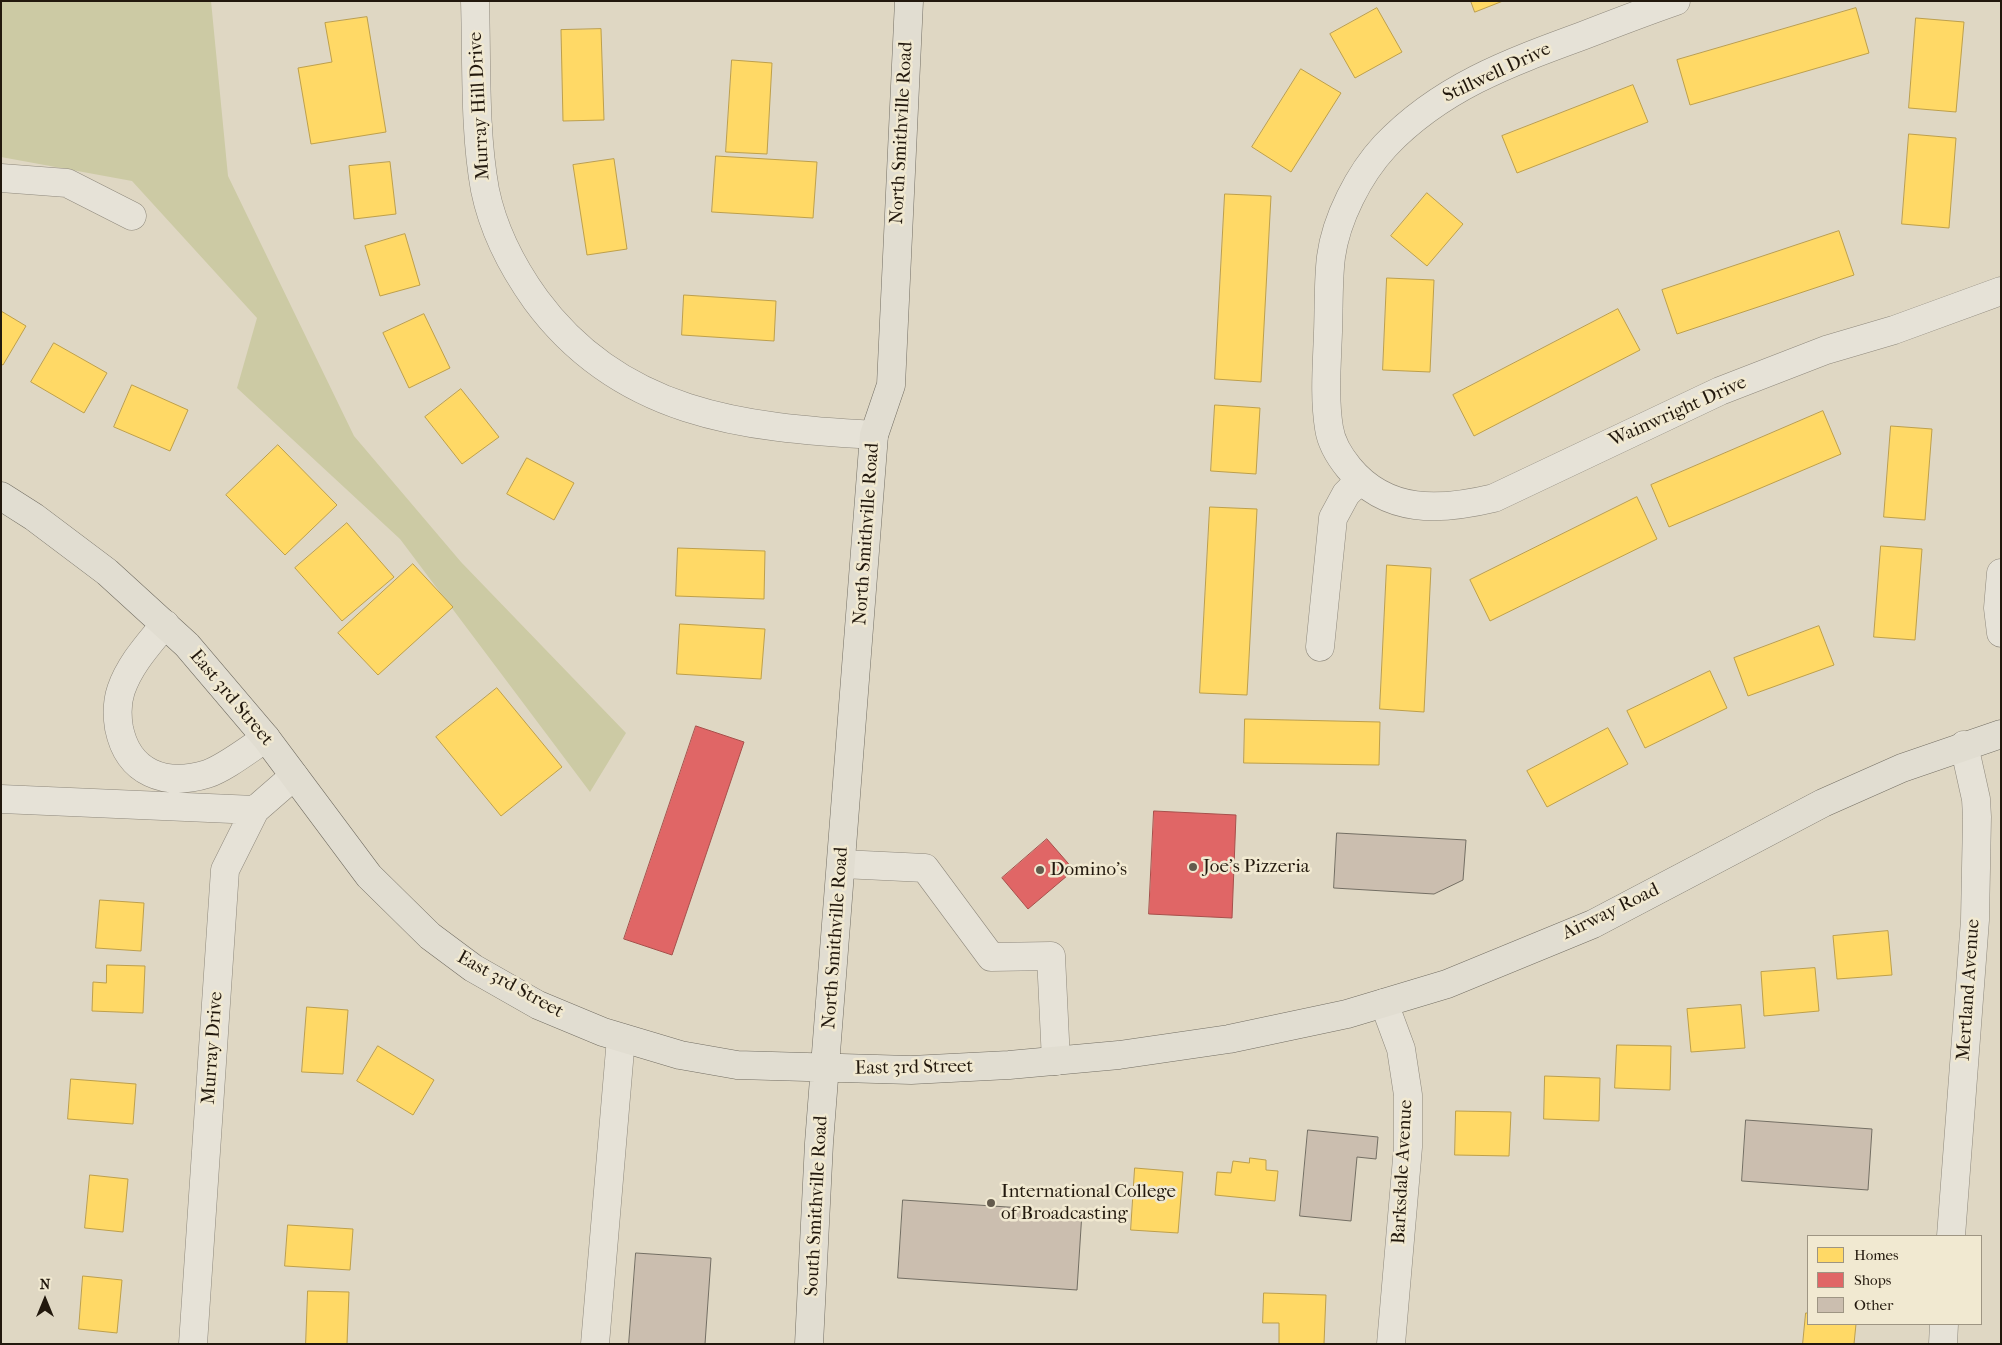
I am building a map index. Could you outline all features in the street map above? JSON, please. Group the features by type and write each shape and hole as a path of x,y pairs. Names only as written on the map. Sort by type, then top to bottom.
{"main road":[{"name":"North Smithville Road","path":"826,1069 874,435 891,386 909,1"},
{"name":"East 3rd Street","path":"1,496 34,517 107,572 187,646 266,738 369,876 430,936 473,968 538,1005 621,1038 680,1055 737,1065 911,1070 1056,1061 1119,1055 1205,1043"},
{"name":"Airway Road","path":"1205,1043 1347,1014 1447,984 1592,924 1822,803 1902,768 1964,745 2001,734"},
{"name":"South Smithville Road","path":"809,1344 819,1143 826,1069"}],"street":[{"name":"Murray Hill Drive","path":"475,1 481,158 486,192 501,238 524,283 552,321 587,356 620,378 670,403 717,418 830,433 874,435"},
{"name":"Stillwell Drive","path":"1359,481 1340,458 1329,429 1327,379 1331,258 1338,228 1358,185 1383,148 1417,115 1455,89 1529,55 1676,1"},
{"path":"1,178 67,182 132,216"},
{"name":"Wainwright Drive","path":"1359,481 1366,487 1395,502 1427,507 1463,506 1494,498 1720,391 1826,350 1894,330 2001,291"},
{"path":"1320,647 1333,518 1346,494 1359,481"},
{"path":"2001,573 1998,608 2001,632"},
{"path":"165,624 133,663 120,692 117,718 122,744 135,762 153,775 176,780 208,774 266,738"},
{"name":"Mertland Avenue","path":"1951,1235 1975,902 1976,799 1964,745"},
{"name":"Murray Drive","path":"193,1344 225,870 255,810 294,776"},
{"path":"1,799 255,810"},
{"path":"842,864 925,868 992,957 1051,956 1056,1061"},
{"name":"Barksdale Avenue","path":"1384,1004 1401,1049 1408,1095 1408,1147 1391,1344"},
{"path":"595,1344 621,1038"},
{"path":"1943,1344 1944,1325"}],"shaded area":[{"path":"1,1 211,1 228,176 354,436 461,562 626,733 590,792 400,539 237,388 257,318 132,181 1,157"}],"building: Homes":[{"path":"1471,1 1503,1 1475,12"},
{"path":"1377,8 1402,52 1355,78 1330,34"},
{"path":"1856,8 1869,53 1690,105 1677,60"},
{"path":"367,17 386,132 311,144 298,68 332,62 325,23"},
{"path":"1916,18 1964,22 1956,112 1909,108"},
{"path":"601,29 604,120 563,121 561,30"},
{"path":"732,60 772,63 767,154 726,152"},
{"path":"1301,69 1341,93 1291,172 1252,147"},
{"path":"1633,85 1648,122 1517,173 1502,136"},
{"path":"1909,134 1956,138 1949,228 1902,224"},
{"path":"716,156 817,162 813,218 712,212"},
{"path":"614,159 627,249 587,255 573,165"},
{"path":"390,162 396,214 354,219 349,166"},
{"path":"1427,193 1463,224 1427,266 1391,236"},
{"path":"1225,194 1271,196 1261,382 1215,379"},
{"path":"1839,231 1854,275 1677,334 1662,290"},
{"path":"405,234 420,285 380,296 365,246"},
{"path":"1387,278 1434,280 1430,372 1383,370"},
{"path":"684,295 776,301 774,341 682,335"},
{"path":"1618,309 1640,350 1474,436 1453,395"},
{"path":"1,311 26,326 3,365 1,364"},
{"path":"424,314 450,368 409,388 383,333"},
{"path":"54,343 107,373 84,413 31,382"},
{"path":"132,385 188,410 170,451 114,427"},
{"path":"461,389 499,437 462,464 425,417"},
{"path":"1215,405 1260,408 1256,474 1211,471"},
{"path":"1823,411 1841,454 1669,527 1651,485"},
{"path":"1891,426 1932,429 1925,520 1884,517"},
{"path":"278,445 337,505 285,555 226,495"},
{"path":"527,458 574,483 554,520 507,494"},
{"path":"1637,497 1657,539 1490,621 1470,580"},
{"path":"1210,507 1257,509 1247,695 1200,693"},
{"path":"347,523 394,577 342,621 295,568"},
{"path":"1881,546 1922,549 1915,640 1874,637"},
{"path":"678,548 765,551 764,599 676,596"},
{"path":"413,564 453,607 378,675 338,633"},
{"path":"1387,565 1431,568 1424,712 1380,709"},
{"path":"680,624 765,629 761,679 677,674"},
{"path":"1819,626 1834,665 1748,696 1734,658"},
{"path":"1710,671 1727,708 1645,748 1627,711"},
{"path":"497,688 562,767 501,816 436,737"},
{"path":"1245,719 1380,722 1379,765 1244,763"},
{"path":"1608,728 1628,764 1547,807 1527,771"},
{"path":"100,900 144,903 141,951 96,948"},
{"path":"1888,931 1892,975 1837,979 1833,936"},
{"path":"107,965 145,966 143,1013 92,1011 93,982 106,983"},
{"path":"1815,968 1819,1011 1764,1016 1761,972"},
{"path":"1741,1005 1745,1048 1691,1052 1687,1009"},
{"path":"307,1007 348,1010 343,1074 302,1072"},
{"path":"1617,1045 1671,1046 1670,1090 1615,1088"},
{"path":"378,1046 434,1080 413,1115 357,1081"},
{"path":"1545,1076 1600,1078 1599,1121 1544,1119"},
{"path":"71,1079 136,1084 133,1124 68,1119"},
{"path":"1456,1111 1511,1112 1509,1156 1455,1155"},
{"path":"1250,1158 1266,1160 1266,1170 1278,1171 1275,1201 1215,1195 1217,1172 1231,1173 1233,1161 1249,1163"},
{"path":"1135,1168 1183,1172 1178,1233 1131,1230"},
{"path":"90,1175 128,1179 123,1232 85,1228"},
{"path":"288,1225 353,1229 350,1270 285,1266"},
{"path":"83,1276 122,1280 117,1333 79,1329"},
{"path":"308,1291 349,1292 347,1344 306,1344"},
{"path":"1264,1293 1326,1295 1324,1344 1279,1344 1279,1323 1263,1323"},
{"path":"1806,1313 1807,1325 1856,1325 1854,1344 1803,1344"}],"building: Shops":[{"path":"696,726 744,742 672,955 624,939"},
{"path":"1154,811 1236,815 1232,918 1149,914"},
{"path":"1047,839 1074,870 1028,909 1002,878"}],"building: Other":[{"path":"1337,833 1466,840 1463,880 1434,894 1334,888"},
{"path":"1746,1120 1872,1129 1868,1190 1742,1181"},
{"path":"1308,1130 1378,1137 1376,1159 1357,1157 1351,1221 1300,1216"},
{"path":"903,1200 1082,1212 1077,1290 898,1278"},
{"path":"636,1253 711,1258 705,1344 629,1344"}],"place":[{"name":"Joe's Pizzeria","path":"1193,867"},
{"name":"Domino's","path":"1040,870"},
{"name":"International College of Broadcasting","path":"991,1203"}]}
